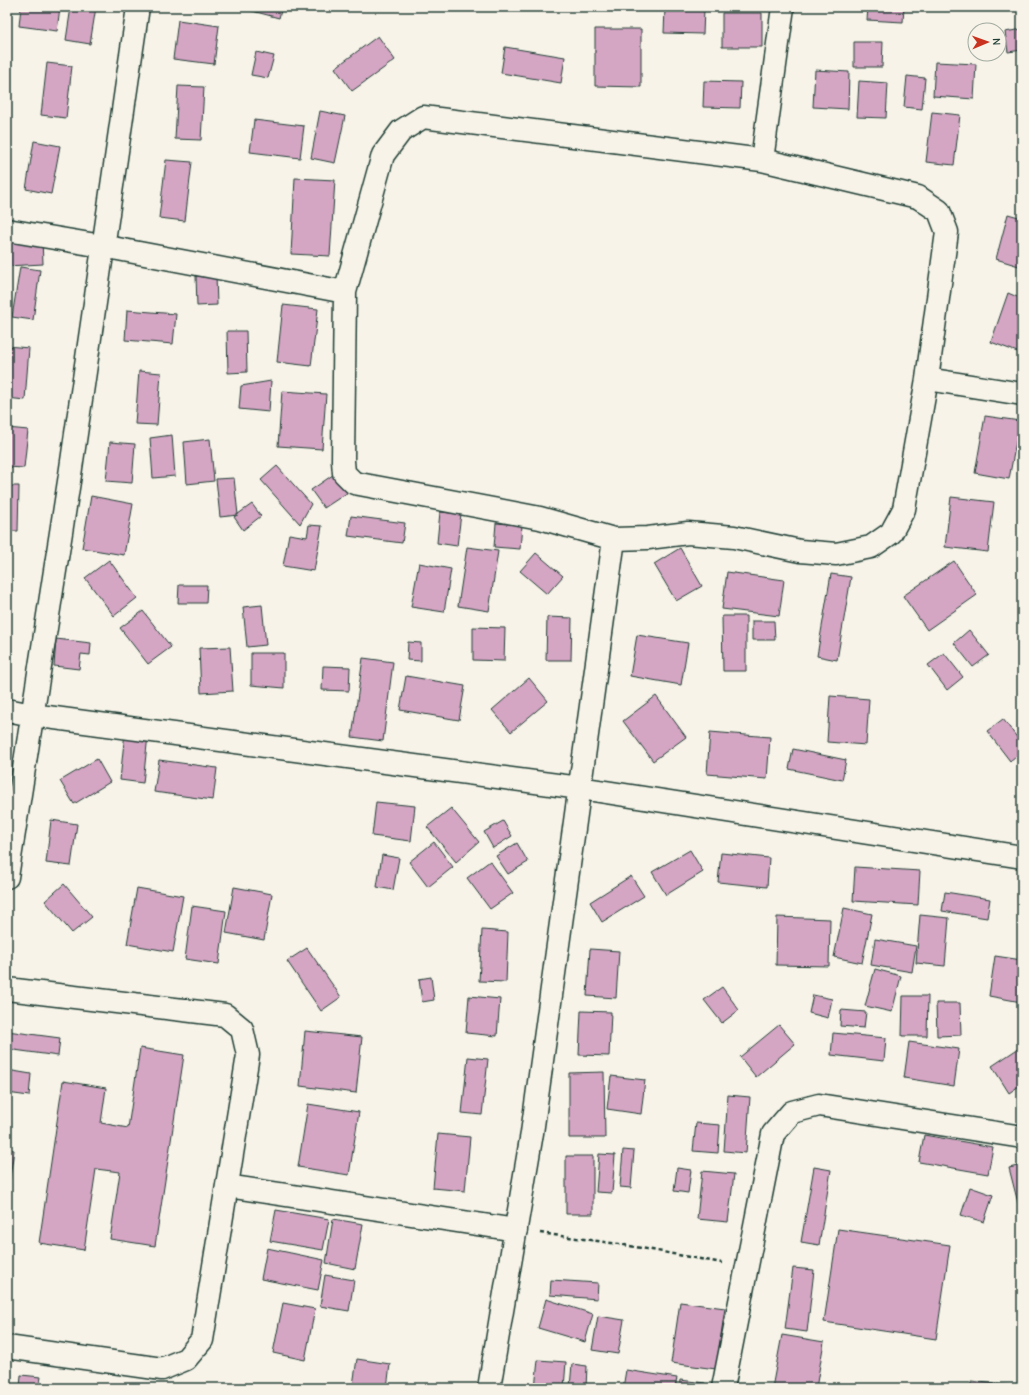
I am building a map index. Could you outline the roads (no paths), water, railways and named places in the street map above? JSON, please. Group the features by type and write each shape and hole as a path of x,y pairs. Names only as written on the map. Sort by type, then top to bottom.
{"street":[{"path":"7,877 70,475 102,246 138,7"},
{"path":"762,160 782,7"},
{"path":"423,117 762,160 918,197 939,211 947,232 927,379 904,509 891,533 871,547 836,554 800,551 734,537 688,533 648,538 614,540 540,518 354,483 344,473 345,292 383,155 401,131 423,117"},
{"path":"7,230 102,246 345,292"},
{"path":"927,379 1022,394"},
{"path":"489,1388 532,1133 614,540"},
{"path":"7,710 32,715 580,788 1022,857"},
{"path":"7,989 225,1015 242,1029 248,1055 202,1340 186,1360 162,1369 7,1347"},
{"path":"723,1388 773,1134 792,1112 819,1105 1022,1137"},
{"path":"227,1186 516,1230"}]}
